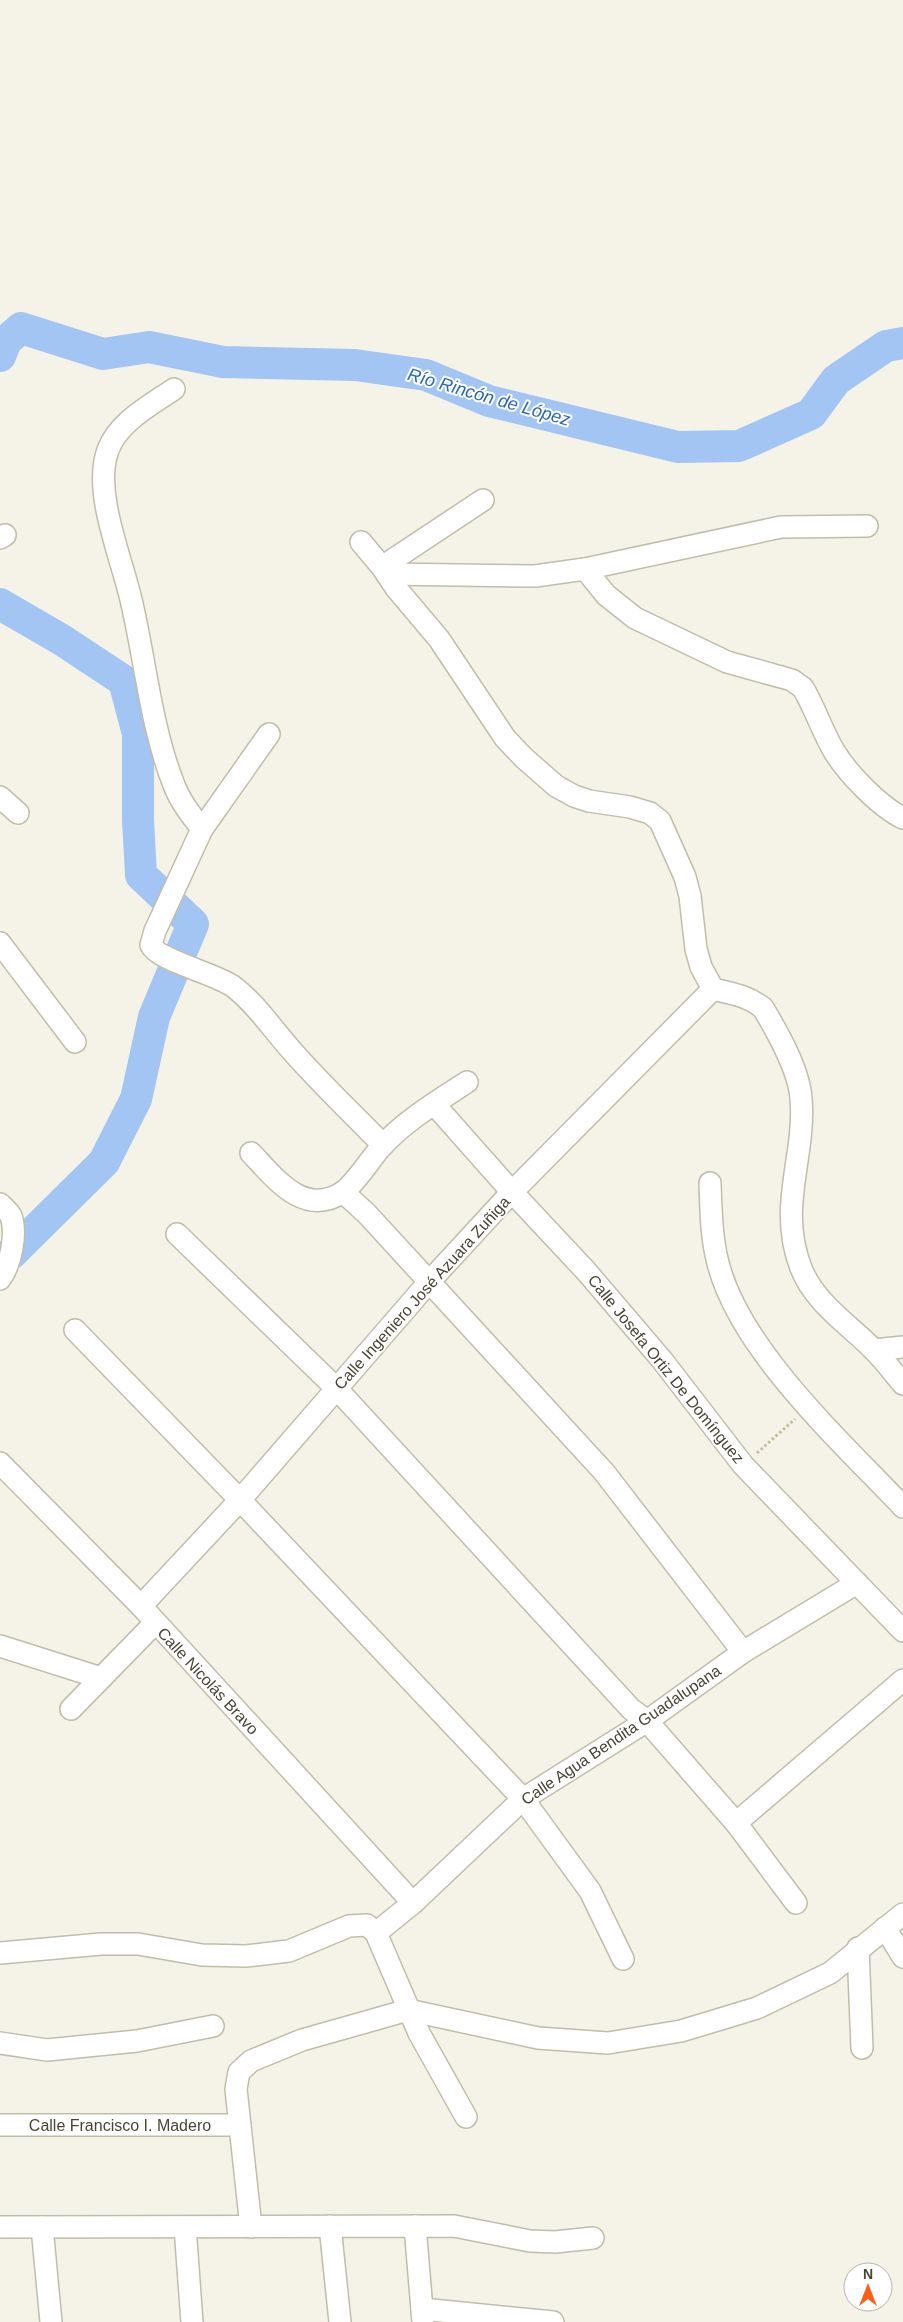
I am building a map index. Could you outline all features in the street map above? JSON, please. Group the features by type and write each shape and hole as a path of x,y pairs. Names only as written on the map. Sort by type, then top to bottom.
{"street":[{"path":"174,389 130,421 108,449 103,470 112,531 132,605 159,741 179,798 202,829"},
{"path":"384,570 483,500"},
{"path":"384,570 535,576 584,569 781,527 867,526"},
{"path":"361,542 396,588 439,639 505,738 524,758 556,786 574,796 589,801 630,807 650,813 660,821 673,846 685,877 690,896 696,949 701,967 713,989 744,997 754,1001 762,1008 795,1072 801,1097 802,1114 791,1195 790,1220 795,1252 801,1270 811,1288 827,1307 874,1350 903,1384"},
{"path":"584,569 606,595 635,618 727,662 792,680 804,688 827,738 846,768 878,799 903,818"},
{"path":"269,734 202,829 155,931 151,945 153,949 167,958 213,975 236,988 255,1007 294,1053 383,1145"},
{"path":"0,797 18,813"},
{"path":"0,943 75,1042"},
{"name":"Calle Ingeniero José Azuara Zuñiga","path":"141,1606 240,1500 336,1388 512,1192 713,989"},
{"path":"251,1153 282,1186 295,1196 314,1200 343,1192 383,1145 434,1104 467,1082"},
{"name":"Calle Josefa Ortiz De Domínguez","path":"434,1104 512,1192 586,1271 655,1352 744,1465 903,1631"},
{"path":"710,1183 716,1260 729,1293 760,1348 808,1407 903,1507"},
{"path":"343,1192 367,1214 604,1472 743,1652"},
{"path":"0,1204 10,1215 12,1244 8,1269 0,1279"},
{"path":"176,1234 336,1388 631,1709 647,1720 736,1823 796,1904"},
{"path":"75,1330 240,1500 522,1799 590,1891 623,1959"},
{"path":"874,1350 903,1347"},
{"name":"Calle Nicolás Bravo","path":"0,1463 141,1606 413,1903"},
{"name":"Calle Agua Bendita Guadalupana","path":"376,1933 413,1903 522,1799 647,1720 743,1652 857,1583"},
{"path":"70,1709 155,1623"},
{"path":"0,1646 101,1678"},
{"path":"736,1823 903,1680"},
{"path":"251,2227 236,2089 239,2072 251,2060 302,2040 408,2010 538,2038 608,2044 681,2031 757,2008 830,1973 858,1948 903,1914"},
{"path":"0,1953 101,1944 138,1944 202,1955 246,1956 289,1951 349,1926 367,1925 376,1933 408,2010 466,2116"},
{"path":"885,1928 903,1957"},
{"path":"858,1948 862,2048"},
{"path":"0,2043 47,2050 137,2041 213,2026"},
{"name":"Calle Francisco I. Madero","path":"0,2125 240,2125"},
{"path":"330,2226 340,2322"},
{"path":"415,2226 422,2315 553,2322"},
{"path":"0,2227 454,2226 530,2241 555,2242 593,2238"},
{"path":"42,2227 51,2322"},
{"path":"185,2227 192,2322"}],"path":[{"path":"744,1465 808,1407"}],"waterway":[{"name":"Río Rincón de López","path":"0,356 6,341 21,328 103,354 149,347 223,362 355,365 426,375 489,401 678,447 739,446 811,414 836,380 886,346 903,343"},
{"name":"Río Rincón de López","path":"0,604 62,640 124,681 138,734 138,820 141,875 193,924 154,1017 136,1099 104,1162 11,1254 0,1259"}]}
